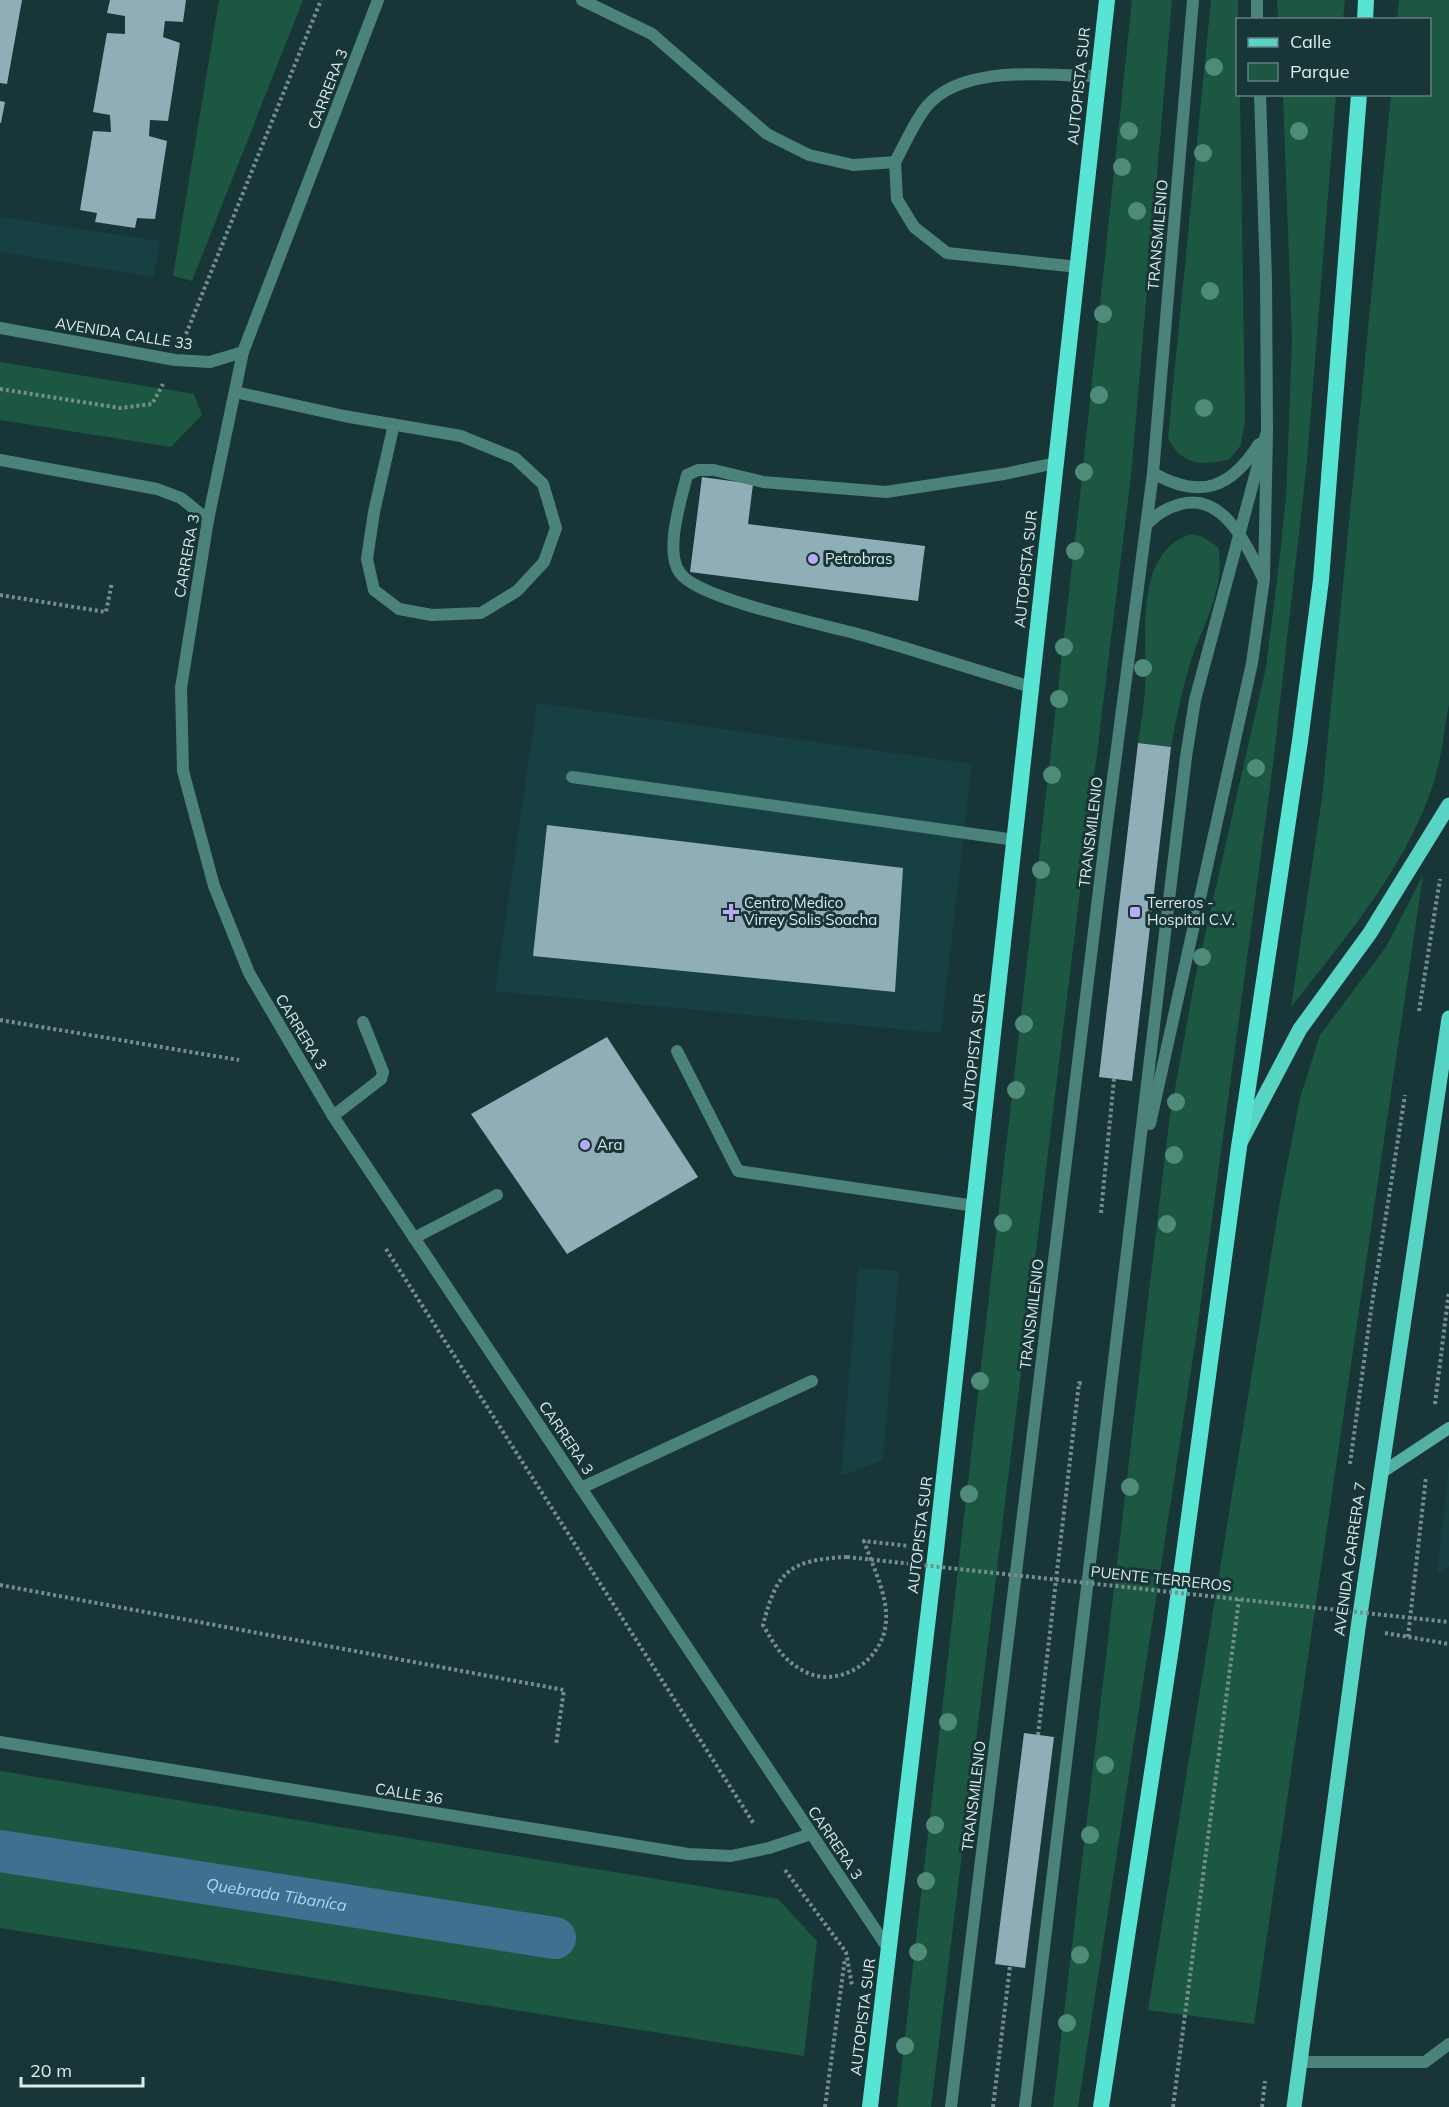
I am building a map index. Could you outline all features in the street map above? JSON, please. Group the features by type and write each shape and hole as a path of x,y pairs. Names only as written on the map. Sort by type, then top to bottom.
{"highway":[{"name":"AUTOPISTA SUR","path":"870,2107 975,1206 1107,0"},
{"path":"1365,18 1366,0"},
{"path":"1101,2107 1173,1635 1239,1147 1300,741 1321,580 1359,96"}],"main road":[{"path":"1239,1147 1300,1029 1376,924 1449,805"},
{"name":"AVENIDA CARRERA 7","path":"1294,2107 1381,1473 1449,1018"},
{"path":"1381,1473 1449,1428"}],"street":[{"name":"CARRERA 3","path":"378,0 243,352 208,520 181,688 183,771 214,886 249,973 333,1116 889,1950"},
{"path":"582,0 652,34 767,135 809,155 842,163 854,165 895,162"},
{"name":"TRANSMILENIO","path":"951,2107 1153,473 1193,0"},
{"path":"1257,0 1257,18"},
{"path":"1078,267 947,253 914,227 897,199 895,162 926,107 947,88 981,76 1098,76"},
{"path":"1135,1192 1252,663 1264,579 1267,431 1266,279 1260,96"},
{"name":"AVENIDA CALLE 33","path":"0,328 175,360 210,362 243,352"},
{"path":"235,392 461,436 515,458 543,484 556,528 544,562 517,591 481,613 432,615 399,609 374,590 367,559 374,512 394,424"},
{"path":"1153,473 1170,482 1195,487 1219,484 1245,466 1267,431"},
{"path":"1025,2107 1186,757 1196,700 1267,431"},
{"path":"0,460 157,489 181,498 208,520"},
{"path":"1031,687 863,636 733,600 697,585 680,574 672,558 677,517 687,475 698,470 714,470 763,482 886,492 1004,474 1056,463"},
{"path":"1146,525 1168,508 1191,502 1211,507 1223,515 1240,534 1264,579"},
{"path":"572,777 1015,840"},
{"path":"333,1116 381,1079 383,1072 363,1022"},
{"path":"677,1051 738,1171 975,1206"},
{"path":"414,1238 497,1195"},
{"path":"581,1488 812,1381"},
{"name":"CALLE 36","path":"0,1742 688,1854 731,1856 769,1848 812,1834"},
{"path":"1300,2062 1425,2062 1449,2044"}],"path":[{"path":"0,390 120,408 153,404 175,360 321,0"},
{"path":"0,595 106,612 112,582"},
{"path":"0,1020 238,1060"},
{"path":"1436,1393 1449,1291"},
{"path":"1408,1637 1426,1479"},
{"name":"PUENTE TERREROS","path":"936,1550 864,1541 867,1550 870,1560 880,1588 886,1620 883,1636 874,1654 860,1668 830,1678 803,1671 778,1653 763,1625 771,1594 788,1570 817,1559 847,1557 870,1559 881,1560 939,1567 974,1570 1449,1622"},
{"path":"0,1585 564,1690 556,1745"},
{"path":"1173,2107 1239,1599"},
{"path":"1359,1628 1449,1644"},
{"path":"1038,1735 1044,1684"},
{"path":"825,2107 853,1898"},
{"path":"993,2107 1010,1966"}],"shaded area":[{"path":"0,217 160,241 154,277 0,252"},
{"name":"Centro Medico Virrey Solis Soacha","path":"537,703 972,764 941,1033 495,991"},
{"path":"858,1268 899,1271 883,1460 841,1476"},
{"path":"1449,1464 1449,1567 1437,1574"}],"green space":[{"path":"219,0 303,0 192,281 173,276"},
{"path":"1132,0 1172,0 1131,476 931,2107 897,2107 1080,495"},
{"path":"1211,0 1238,0 1236,96 1240,96 1245,419 1241,445 1230,459 1202,463 1194,462 1180,454 1168,438"},
{"path":"1277,0 1345,0 1343,18 1278,18"},
{"path":"1399,0 1449,0 1449,704 1438,767 1428,800 1413,832 1377,894 1291,1007 1322,798 1391,96 1431,96 1431,18 1397,18"},
{"path":"1283,96 1336,96 1307,461 1273,765 1197,1331 1078,2107 1053,2107 1169,1122 1195,979 1266,667 1286,498 1292,340"},
{"path":"0,362 194,394 202,415 171,447 0,420"},
{"path":"1192,534 1203,537 1218,547 1220,562 1216,592 1190,664 1171,747 1138,743 1145,687 1145,622 1152,577 1160,558 1173,544"},
{"path":"1423,875 1254,2024 1148,2010 1280,1201 1300,1098 1320,1035 1386,947"},
{"path":"0,1771 778,1899 817,1941 804,2056 0,1928"}],"building":[{"path":"0,0 22,0 7,84 0,83"},
{"path":"110,0 186,0 183,22 165,21 163,37 180,43 168,121 150,120 149,136 167,141 155,219 137,218 135,228 95,222 97,213 80,210 93,131 111,132 110,115 93,112 107,33 125,34 125,16 107,13"},
{"path":"0,101 5,102 1,123 0,123"},
{"path":"702,477 753,484 748,524 925,546 918,601 690,572"},
{"name":"Terreros - Hospital C.V.","path":"1138,743 1171,747 1132,1081 1099,1077"},
{"path":"547,825 903,868 895,992 533,956"},
{"name":"Ara","path":"607,1037 698,1177 567,1254 471,1114"},
{"path":"1024,1733 1054,1737 1025,1968 995,1964"}],"waterway":[{"name":"Quebrada Tibaníca","path":"0,1851 555,1938"}],"place":[{"name":"Petrobras","path":"813,559"},
{"name":"Centro Medico Virrey Solis Soacha","path":"731,912"},
{"name":"Terreros - Hospital C.V.","path":"1135,912"},
{"name":"Ara","path":"585,1145"}]}
